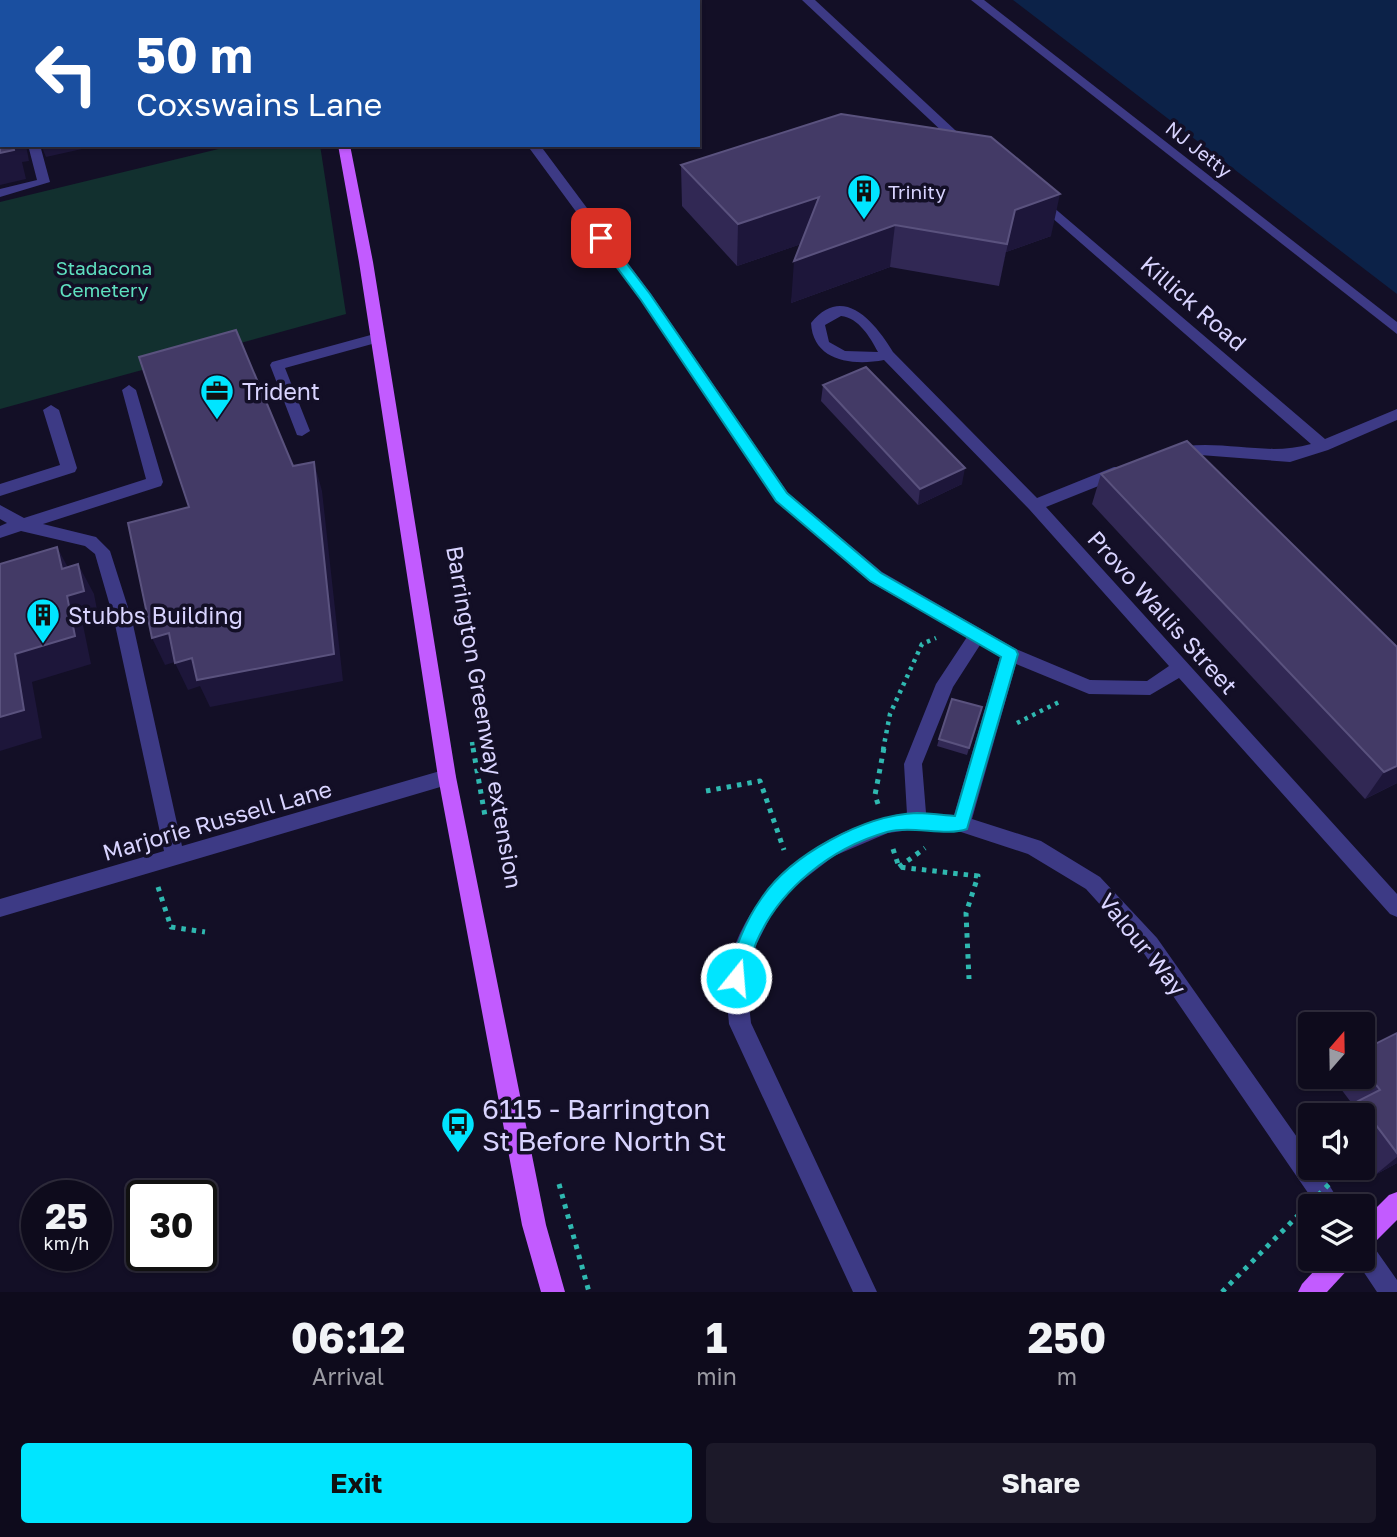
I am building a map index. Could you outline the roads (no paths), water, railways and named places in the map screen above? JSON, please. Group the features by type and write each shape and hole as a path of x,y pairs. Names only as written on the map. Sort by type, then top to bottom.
{"main road":[{"path":"344,147 378,338 447,776 534,1225 553,1292"},
{"path":"1375,1226 1397,1203"},
{"path":"1310,1292 1330,1271"}],"street":[{"path":"808,0 974,153"},
{"name":"NJ Jetty","path":"976,0 1397,329"},
{"path":"0,192 44,182 35,147"},
{"path":"534,147 646,297 782,497 876,577 1010,654 1088,687 1150,688 1182,667"},
{"name":"Killick Road","path":"1032,193 1323,446"},
{"name":"Provo Wallis Street","path":"887,355 869,360 838,355 823,343 817,332 818,323 827,314 843,311 858,316 871,325 887,355 1035,505 1397,908"},
{"path":"302,431 277,365 378,338"},
{"path":"0,532 155,482 129,390"},
{"path":"0,490 69,468 51,410"},
{"path":"1160,456 1200,450 1290,456 1323,446 1397,414"},
{"path":"1035,505 1135,466"},
{"path":"0,511 24,526 78,536 98,546 122,620 175,858"},
{"path":"917,821 913,764 945,684 976,636"},
{"path":"961,824 1010,654"},
{"name":"Marjorie Russell Lane","path":"0,908 447,776"},
{"name":"Valour Way","path":"865,1292 740,1024 736,978 747,941 767,904 793,876 827,850 886,825 917,821 961,824 1034,847 1093,883 1150,945 1323,1194"},
{"path":"1375,1269 1391,1292"}],"water":[{"path":"1013,0 1397,0 1397,294"}],"place":[{"name":"Trinity","path":"864,221"},
{"name":"Trident","path":"217,421"},
{"name":"Stubbs Building","path":"43,645"},
{"name":"6115 - Barrington St Before North St","path":"458,1154"}],"park label":[{"name":"Stadacona Cemetery","path":"104,278"}]}
